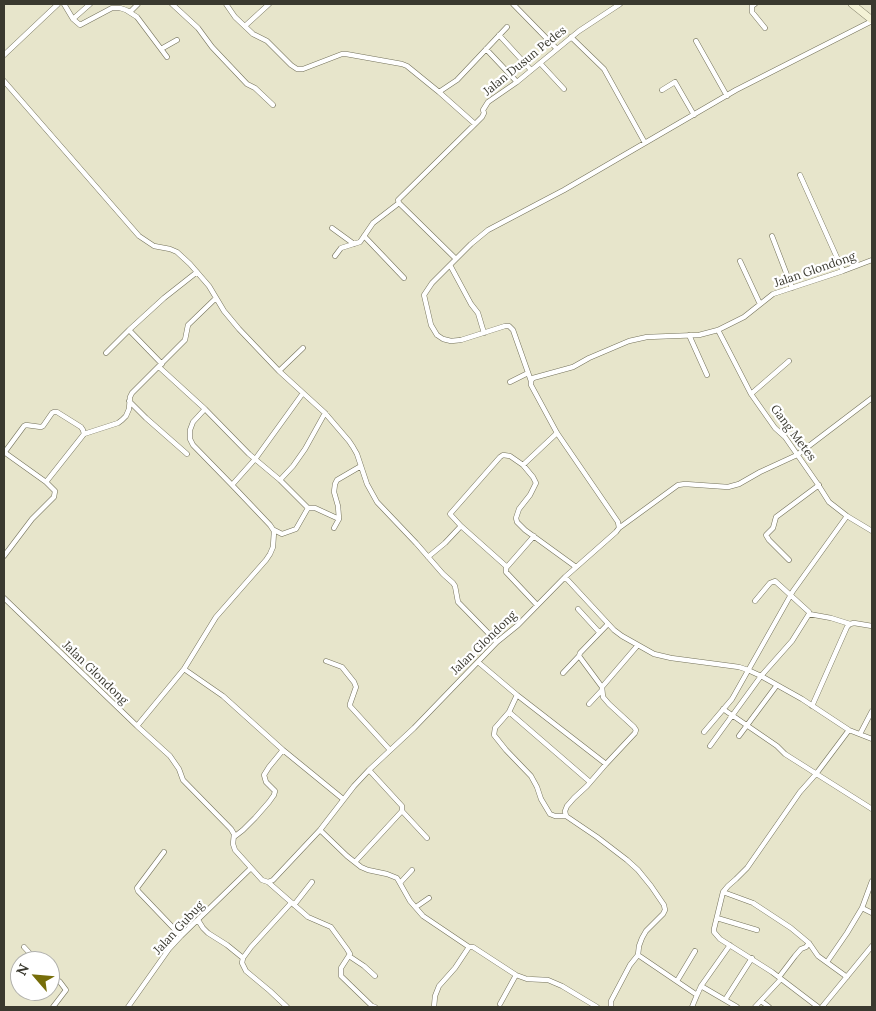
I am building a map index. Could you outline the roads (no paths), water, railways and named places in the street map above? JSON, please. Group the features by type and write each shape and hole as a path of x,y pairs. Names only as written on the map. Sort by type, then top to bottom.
{"main road":[{"path":"852,4 872,20"}],"street":[{"path":"4,55 58,4"},
{"path":"64,4 73,19 80,25 112,8 120,8 130,12 137,17 167,57"},
{"path":"73,19 90,4"},
{"path":"107,4 112,8"},
{"path":"130,12 138,4"},
{"path":"172,4 198,28 212,47 247,84 255,88 273,105"},
{"path":"226,4 244,26 256,36 267,41 291,66 297,69 303,69 342,54 396,62 407,66 475,124"},
{"path":"244,26 269,4"},
{"path":"513,4 557,49"},
{"name":"Jalan Dusun Pedes","path":"335,256 341,248 360,242 373,223 399,204 399,198 482,117 488,102 517,82 571,37 620,4"},
{"path":"755,4 752,6 752,12 765,28"},
{"path":"619,528 618,522 557,433 531,385 511,328 505,326 461,340 443,340 437,336 431,325 424,295 432,282 488,230 564,190 694,114 872,20"},
{"path":"439,92 457,80 507,27"},
{"path":"499,35 532,70"},
{"path":"571,37 604,70 645,143"},
{"path":"161,49 177,40"},
{"path":"696,41 727,96"},
{"path":"486,49 517,82"},
{"path":"540,63 564,89"},
{"path":"4,81 139,236 154,246 177,252 209,286 224,311 240,329 279,370 326,413 357,454 367,484 377,502 453,583 458,602 497,642"},
{"path":"662,90 675,82 694,114"},
{"path":"800,175 843,271"},
{"path":"399,204 456,259"},
{"path":"332,228 354,244"},
{"path":"364,236 404,278"},
{"path":"772,236 792,288"},
{"name":"Jalan Glondong","path":"531,381 536,377 573,367 629,341 648,337 699,336 718,330 744,317 773,294 872,260"},
{"path":"740,261 760,304"},
{"path":"450,265 471,304 478,313 484,333"},
{"path":"106,353 164,298 197,272"},
{"path":"46,482 84,434 118,423 126,416 132,393 185,340 190,322 216,298"},
{"path":"129,330 160,366 249,454 256,458 308,508 315,508 338,519"},
{"name":"Gang Metes","path":"718,330 751,394 775,428 785,437 829,502 847,516 872,531"},
{"path":"689,335 707,375"},
{"path":"279,370 303,348"},
{"path":"751,394 789,361"},
{"path":"510,382 528,373"},
{"path":"232,484 256,458 303,393"},
{"name":"Jalan Glondong","path":"4,598 170,756 180,769 183,780 231,829 234,837 232,844 235,850 262,880 268,882 273,880 320,830 369,770 414,728 497,642 518,625 565,577 619,528 678,485 728,487 739,484 797,455 872,398"},
{"path":"129,401 187,454"},
{"path":"205,409 193,422 190,430 190,439 193,446 232,484 274,530 282,534 296,529 308,508"},
{"path":"4,556 32,519 54,497 55,491 46,482 4,452 24,426 41,427 54,412 81,427 84,434"},
{"path":"280,480 305,449 326,413"},
{"path":"523,465 557,433"},
{"path":"507,567 450,514 503,455 510,456 523,465 536,483 530,495 519,509 516,518 517,522 576,567"},
{"path":"334,528 338,519 338,506 334,492 335,484 337,480 360,466"},
{"path":"789,560 766,535 773,528 776,517 819,485"},
{"path":"704,732 732,698 791,595 847,516"},
{"path":"428,557 461,526"},
{"path":"137,726 184,670 216,617 266,560 273,547 274,530"},
{"path":"534,536 507,567 506,572 537,605"},
{"path":"565,577 608,624 622,636 654,654 748,670 802,699 849,730 872,739"},
{"path":"755,601 773,581 776,581 809,614 850,624 872,626"},
{"path":"584,616 593,608"},
{"path":"578,609 599,632"},
{"path":"710,746 761,676 792,641 809,614"},
{"path":"563,673 608,624"},
{"path":"812,706 850,624"},
{"path":"589,704 638,645"},
{"path":"566,816 567,806 636,730 603,697 602,689 579,656"},
{"path":"326,661 342,667 354,682 356,687 350,706 390,750"},
{"path":"478,662 517,695 606,764"},
{"path":"184,670 223,696 283,750 343,800"},
{"path":"739,736 777,685"},
{"path":"517,695 509,712 495,728 494,735 531,776 550,814 566,816 638,870 664,905 665,910 663,914 646,931 642,938 638,955 630,965 612,1001 611,1007"},
{"path":"722,709 748,725 785,754 872,809"},
{"path":"860,734 872,711"},
{"path":"509,712 590,782"},
{"path":"818,1007 752,958 720,939 714,932 723,892 747,868 800,792 849,730"},
{"path":"234,837 255,818 274,795 275,791 266,782 264,775 283,750"},
{"path":"369,770 402,806 402,811 427,838"},
{"path":"355,862 402,811"},
{"path":"320,830 361,867 397,878 410,901 423,916 469,946 516,975 526,979 548,980 562,986 597,1007"},
{"path":"164,852 137,888 181,936"},
{"name":"Jalan Gubug","path":"128,1007 169,949 251,868"},
{"path":"400,883 412,870"},
{"path":"827,962 862,908 872,881"},
{"path":"268,882 308,917 329,925 350,954 340,968 341,976 375,1007"},
{"path":"287,1007 246,971 242,963 243,958 312,882"},
{"path":"723,892 753,903 791,928 809,944 818,956 847,977"},
{"path":"416,907 428,898"},
{"path":"862,908 872,913"},
{"path":"717,918 757,930"},
{"path":"198,920 203,928 243,958"},
{"path":"755,1007 780,978 801,949 809,944"},
{"path":"692,1007 701,986 730,945"},
{"path":"434,1007 435,996 439,986 455,968 469,946"},
{"path":"822,1007 872,946"},
{"path":"24,947 28,951"},
{"path":"677,981 695,951"},
{"path":"638,955 697,995"},
{"path":"349,956 375,976"},
{"path":"725,1000 752,958"},
{"path":"500,1004 516,975"},
{"path":"60,982 66,990 60,998"},
{"path":"701,986 737,1007"},
{"path":"761,1001 769,1007"}]}
